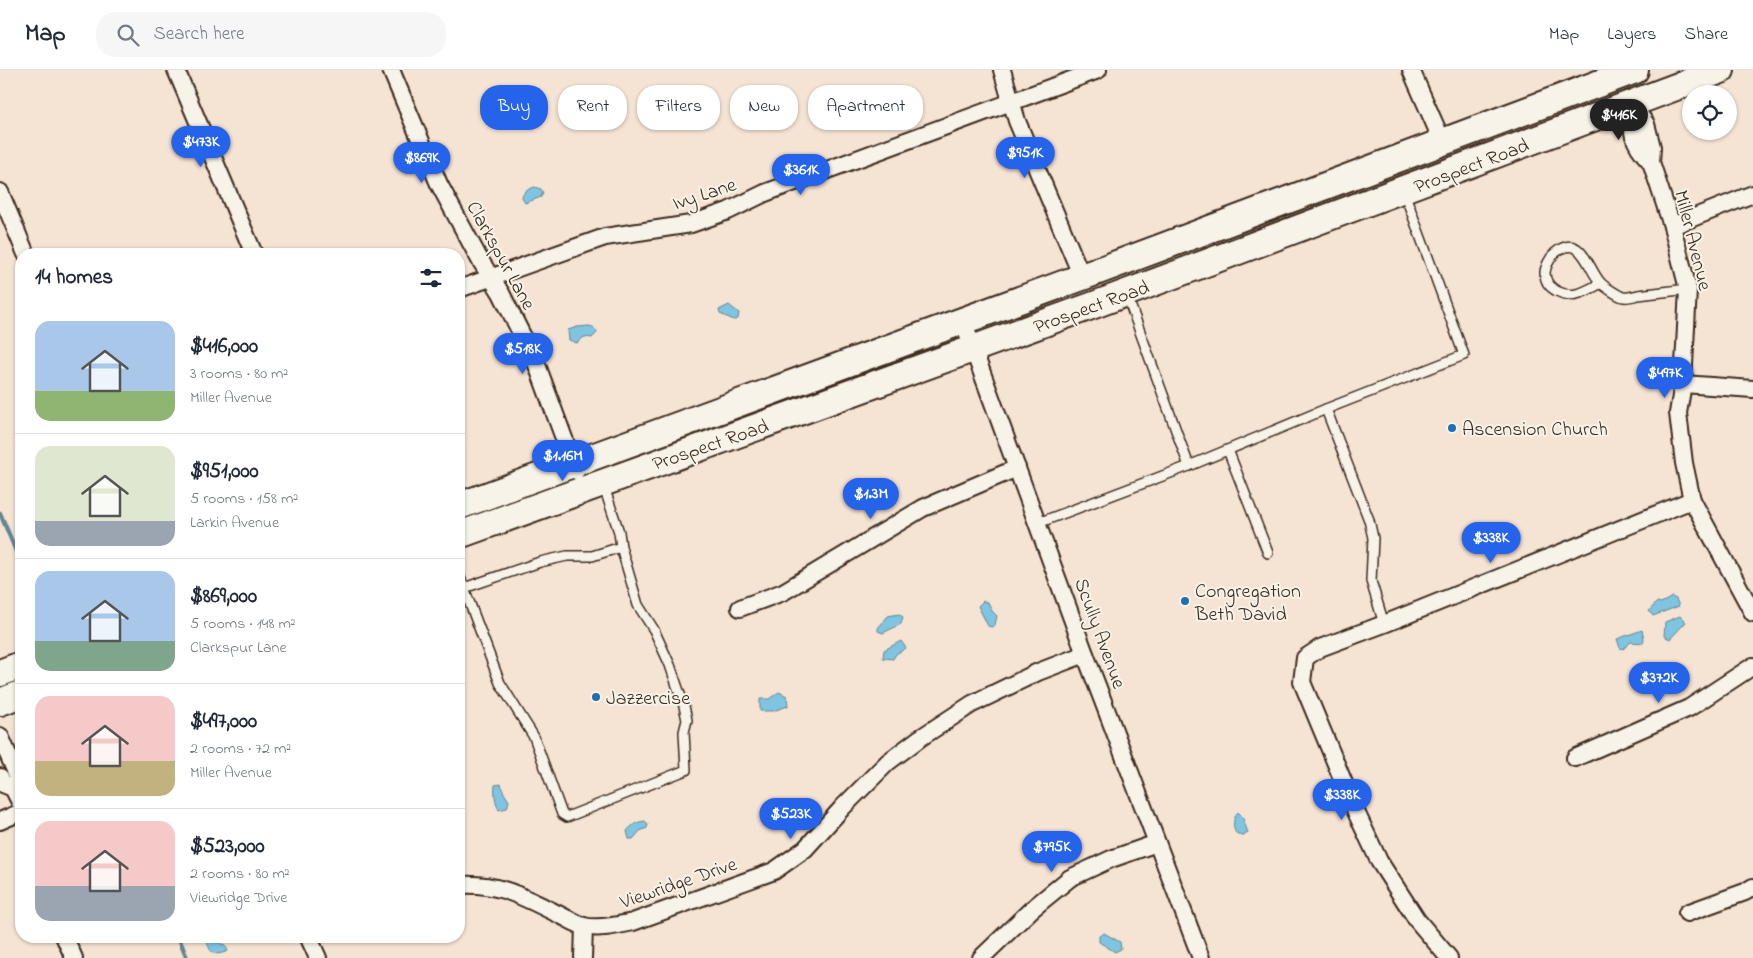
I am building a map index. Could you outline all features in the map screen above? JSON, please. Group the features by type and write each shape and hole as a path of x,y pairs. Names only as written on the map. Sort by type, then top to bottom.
{"main road":[{"name":"Prospect Road","path":"465,504 1082,277 1635,70"},
{"name":"Prospect Road","path":"465,533 1126,293 1721,70"},
{"path":"0,673 15,667"},
{"path":"0,702 15,696"}],"street":[{"path":"176,70 251,248"},
{"name":"Clarkspur Lane","path":"391,70 439,184 480,260 501,293 537,365 573,463 593,486"},
{"path":"1002,70 1011,102 1082,277"},
{"name":"Ivy Lane","path":"465,287 606,238 691,224 728,211 765,192 1098,70"},
{"path":"1412,70 1443,142"},
{"name":"Miller Avenue","path":"1632,104 1646,124 1652,147 1651,162 1672,226 1688,289 1683,384 1678,413 1684,463 1692,500 1753,613"},
{"path":"0,192 23,248"},
{"path":"1672,226 1753,194"},
{"name":"Scully Avenue","path":"963,321 1085,654 1201,958"},
{"path":"1683,384 1753,389"},
{"path":"740,608 783,592 923,508 1017,468"},
{"path":"1449,958 1417,920 1379,861 1356,812 1302,682 1305,658 1320,648 1692,500"},
{"name":"Viewridge Drive","path":"465,884 493,886 515,894 584,927 612,926 633,922 774,871 805,849 888,762 920,738 972,704 1038,672 1085,654"},
{"path":"1574,758 1689,708 1753,666"},
{"path":"0,736 15,770"},
{"path":"0,777 3,784 14,788"},
{"path":"0,821 15,815"},
{"path":"981,958 1032,909 1070,878 1111,859 1157,843"},
{"path":"1687,913 1745,892 1753,887"},
{"path":"583,958 584,927"},
{"path":"67,943 74,958"},
{"path":"311,943 318,958"}],"lane":[{"path":"1038,523 1189,466 1326,409 1464,355 1403,190"},
{"path":"1601,283 1579,294 1572,295 1559,292 1554,290 1547,282 1546,269 1555,254 1572,246 1577,248 1584,256 1601,283 1623,297 1688,289"},
{"path":"1126,293 1189,466"},
{"path":"1326,409 1369,520 1374,538 1371,581 1384,624"},
{"path":"1228,450 1268,553"},
{"path":"465,591 500,683 534,738 562,814 567,817 686,770 684,732 687,720 684,706 670,665 654,630 638,605 621,547 619,532 593,486"},
{"path":"465,588 540,562 567,556 592,556 621,547"}],"water":[{"path":"534,187 541,189 543,193 541,197 525,203 522,198 523,194"},
{"path":"729,305 739,313 738,319 734,320 720,314 719,310"},
{"path":"589,326 597,331 592,338 584,337 577,343 569,340 568,330"},
{"path":"1672,597 1676,599 1679,606 1653,616 1649,611 1657,602 1661,603"},
{"path":"983,601 988,602 992,611 997,616 995,625 992,627 988,626 978,606"},
{"path":"899,614 903,617 901,624 883,633 878,631 878,628 888,616"},
{"path":"1680,616 1686,622 1670,639 1664,636 1665,622"},
{"path":"1642,630 1643,643 1631,642 1623,649 1620,648 1617,639"},
{"path":"901,641 906,648 896,654 893,659 883,658 884,650"},
{"path":"779,692 787,696 788,706 773,711 760,711 760,699 769,699"},
{"path":"501,784 509,801 507,808 499,810 496,801 495,785"},
{"path":"1238,812 1242,816 1248,833 1243,836 1236,833 1234,828 1234,820"},
{"path":"645,821 648,824 647,828 640,831 633,839 629,839 627,831 633,825"},
{"path":"1104,933 1120,942 1121,949 1115,952 1099,942 1099,936"},
{"path":"207,943 221,943 225,945 228,951 218,954 212,952"}],"waterway":[{"path":"0,513 15,549"},
{"path":"181,943 187,958"}],"place":[{"name":"Ascension Church","path":"1452,428"},
{"name":"Congregation Beth David","path":"1185,601"},
{"name":"Jazzercise","path":"596,697"}]}
